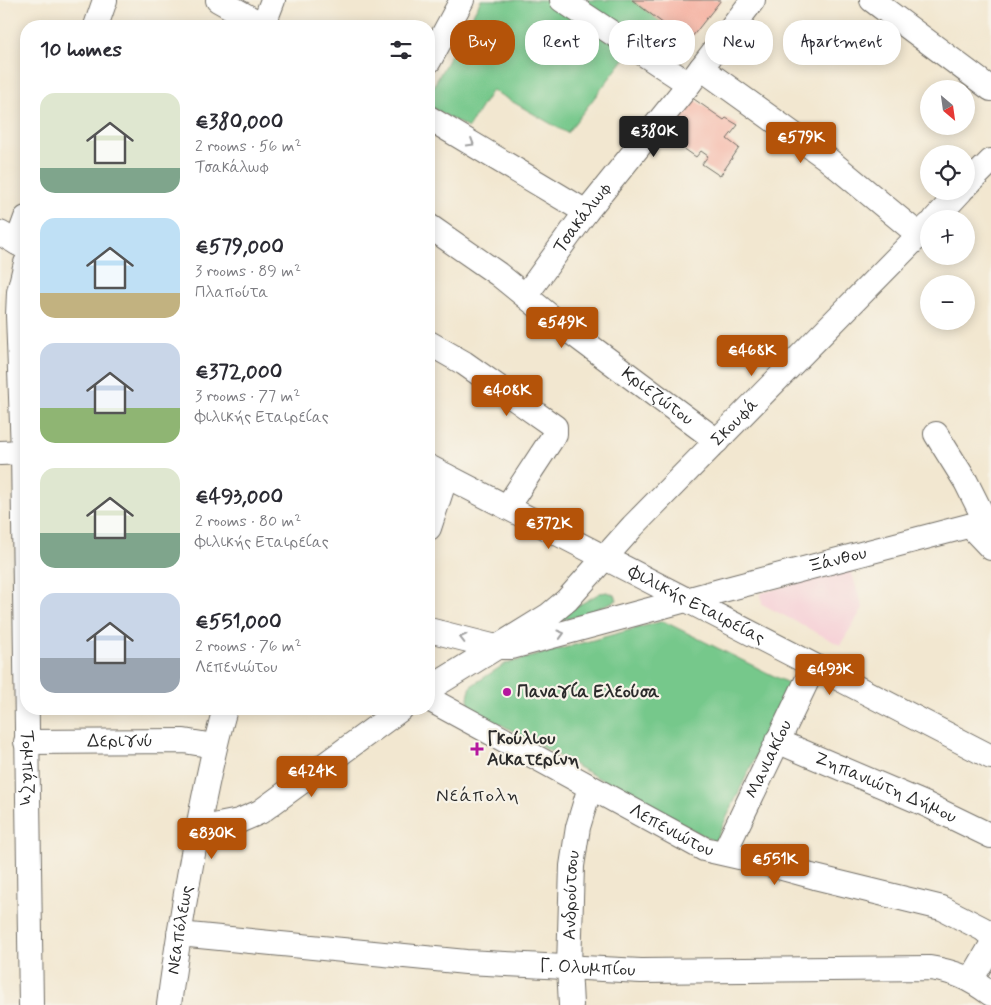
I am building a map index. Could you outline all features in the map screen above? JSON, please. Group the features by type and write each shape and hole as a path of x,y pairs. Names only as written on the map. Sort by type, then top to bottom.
{"street":[{"path":"98,20 105,0"},
{"path":"218,0 253,20"},
{"path":"265,20 273,0"},
{"path":"435,50 462,0"},
{"path":"562,0 695,76 825,157 920,221"},
{"path":"872,0 991,90"},
{"name":"Τσακάλωφ","path":"526,295 586,212 695,76 750,1"},
{"path":"435,122 586,212"},
{"path":"975,177 991,161"},
{"name":"Σκουφά","path":"943,210 953,200"},
{"name":"Κριεζώτου","path":"435,230 526,295 560,324 717,440"},
{"name":"Σκουφά","path":"496,647 557,609 567,600 604,557 920,234"},
{"name":"Τομπάζη","path":"17,247 19,292 16,452 20,509"},
{"path":"435,346 464,363 555,427 555,434 507,507"},
{"path":"936,434 966,482 991,548"},
{"path":"435,485 437,471"},
{"name":"Φιλικής Εταιρείας","path":"437,471 991,757"},
{"name":"Ξάνθου","path":"686,600 982,522"},
{"path":"435,632 506,648 686,600"},
{"path":"435,685 496,647"},
{"name":"Μανιακίου","path":"724,853 814,666"},
{"name":"Λεπενιώτου","path":"435,702 704,849 942,908 976,925 990,939"},
{"name":"Τομπάζη","path":"26,715 31,1005"},
{"name":"Νεαπόλεως","path":"169,1005 179,934 198,829 214,746 223,715"},
{"path":"198,829 239,821 260,812 393,715"},
{"name":"Δεριγνύ","path":"26,742 184,741 214,746"},
{"name":"Ζηπανιώτη Δήμου","path":"777,741 925,804 991,836"},
{"name":"Ανδρούτσου","path":"571,1005 569,967 574,848 590,787"},
{"name":"Γ. Ολυμπίου","path":"179,934 466,962 641,971 930,968 948,971 971,980 991,994"},
{"path":"971,980 990,939"}],"shaded area":[{"path":"850,568 863,608 840,645 762,604 761,593"}],"green space":[{"path":"481,0 632,0 659,20 609,20 609,65 620,65 567,133 492,90 468,128 435,109 435,83 450,56 450,65 515,65 515,20 470,20"},
{"path":"607,592 615,595 617,600 582,615 563,620 560,619 562,615 600,593"},
{"path":"663,621 790,684 715,842 469,707 468,697 471,686 505,664"}],"building":[{"path":"632,0 721,0 695,33 695,20 659,20"},
{"path":"691,97 724,120 726,118 738,125 727,139 739,148 720,176 702,164 708,156 701,151 696,157 663,134"}],"place":[{"name":"Παναγία Ελεούσα","path":"507,692"},
{"name":"Γκούλιου Αικατερίνη","path":"477,749"}],"district":[{"name":"Νεάπολη","path":"478,795"}]}
